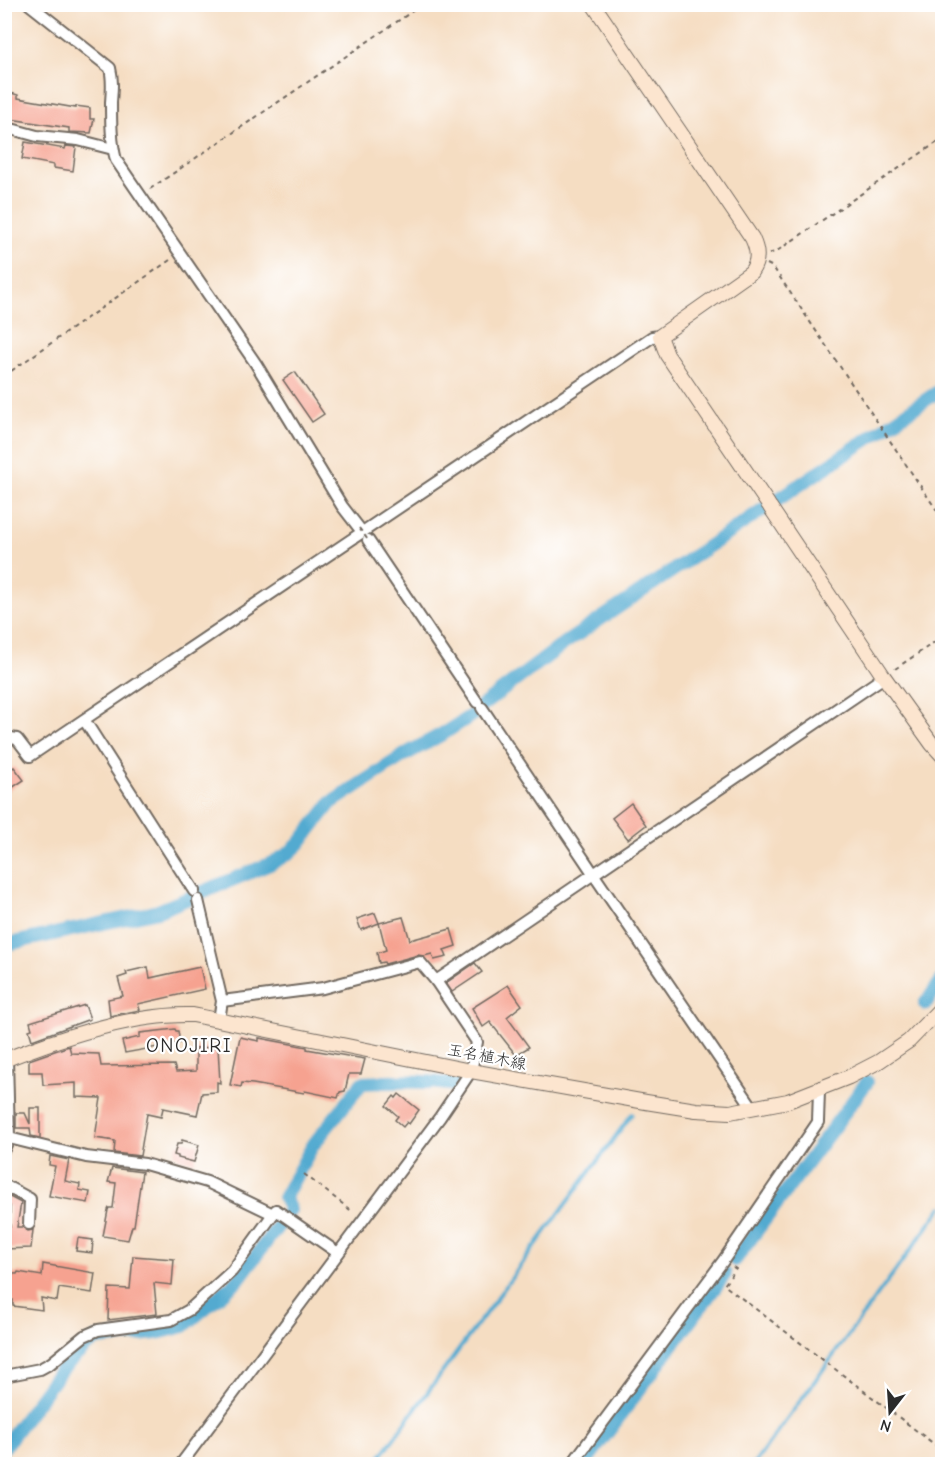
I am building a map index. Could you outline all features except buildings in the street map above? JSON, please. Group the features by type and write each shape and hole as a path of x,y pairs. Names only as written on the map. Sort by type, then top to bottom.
{"main road":[{"path":"593,4 752,238 757,249 758,258 751,273 660,336 667,355 884,677 942,755"},
{"name":"玉名植木線","path":"6,1060 33,1049 153,1016 193,1015 471,1071 696,1110 730,1112 788,1101 819,1090 878,1062 909,1041 942,1007"}],"street":[{"path":"29,4 110,68 113,78 111,102 113,148 116,160 256,364 342,506 359,528"},
{"path":"4,127 37,136 78,140 113,148"},
{"path":"4,741 11,738 17,739 30,756 652,337 660,336"},
{"path":"368,540 753,1108"},
{"path":"436,981 884,677"},
{"path":"85,721 196,896 222,1001 219,1020"},
{"path":"182,1464 440,1117 471,1071 477,1042 436,981 420,962 323,988 222,1001"},
{"path":"6,1060 7,1143 86,1157 145,1164 207,1182 273,1214"},
{"path":"572,1464 723,1261 818,1122 819,1090"},
{"path":"4,1185 30,1199 29,1224"},
{"path":"4,1376 40,1369 84,1336 98,1330 171,1320 189,1310 232,1272 276,1210 338,1253"}],"path":[{"path":"140,196 423,4"},
{"path":"758,258 777,251 942,139"},
{"path":"4,376 180,254"},
{"path":"758,258 773,267 942,518"},
{"path":"359,528 368,540"},
{"path":"884,677 942,637"},
{"path":"304,1174 363,1220"},
{"path":"723,1261 736,1269 724,1286 942,1450"}],"waterway":[{"path":"4,945 158,911 272,863 288,854 299,844 331,803 406,754 475,713 565,643 942,389"},
{"path":"925,1004 942,980"},
{"path":"4,1447 60,1371 86,1346 97,1339 157,1333 184,1326 237,1281 290,1210 284,1198 313,1145 362,1083 409,1081 456,1085"},
{"path":"735,1260 867,1082"},
{"path":"375,1464 632,1114"},
{"path":"754,1464 942,1207"},
{"path":"584,1464 725,1274"}],"district":[{"name":"ONOJIRI","path":"189,1045"}]}
